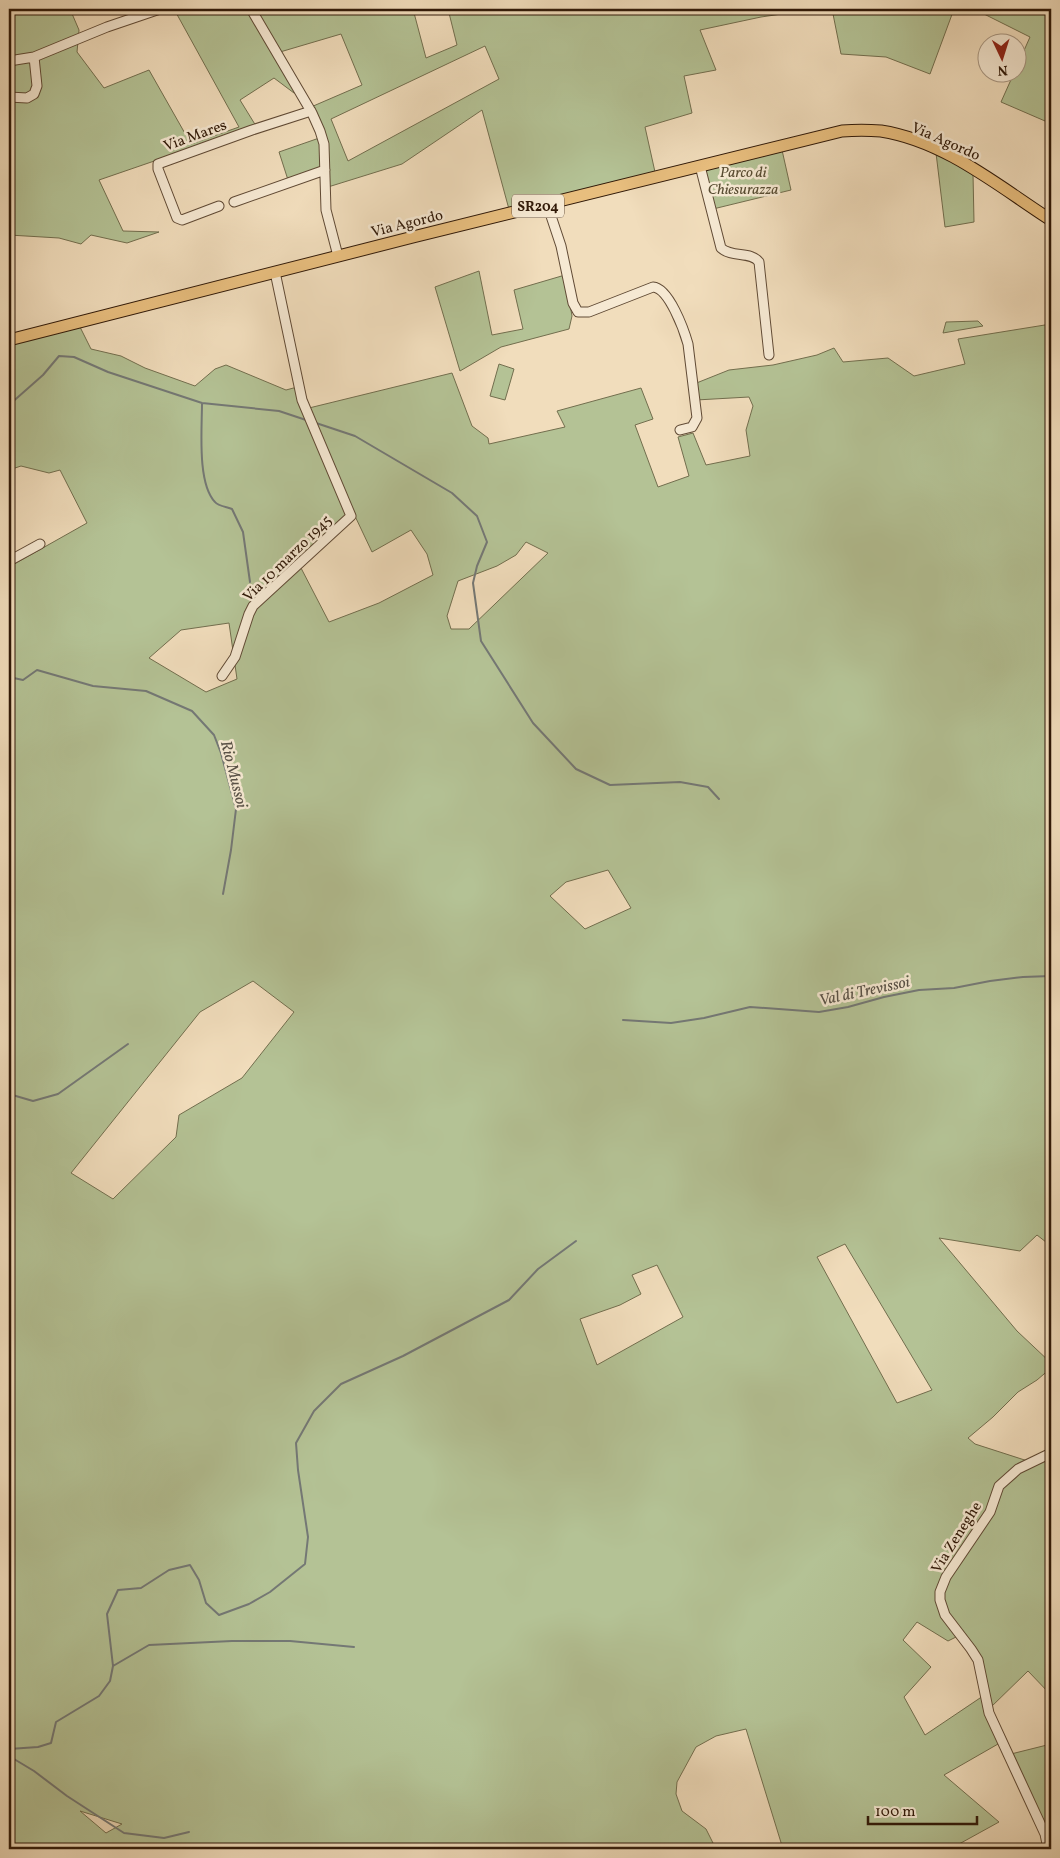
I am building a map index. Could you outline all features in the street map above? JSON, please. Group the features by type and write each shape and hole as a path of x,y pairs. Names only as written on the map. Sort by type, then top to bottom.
{"main road":[{"name":"Via Agordo","path":"9,340 842,131 871,130 884,132 925,145 950,156 1009,190 1051,220"}],"street":[{"path":"9,61 34,57 160,9"},
{"path":"251,9 311,111 320,131 324,144 326,210 338,256"},
{"path":"9,97 27,98 34,94 37,86 34,57"},
{"name":"Via Mares","path":"219,206 182,220 177,218 158,169 158,164 311,111"},
{"path":"700,166 722,248 727,253 754,257 759,262 769,355"},
{"path":"234,202 325,170"},
{"path":"547,204 561,246 573,303 578,312 589,312 653,287 661,290 670,301 688,344 697,418 692,427 680,430"},
{"name":"Via 10 marzo 1945","path":"222,676 235,657 249,614 254,606 351,516 302,400 275,272"},
{"path":"9,560 40,544"},
{"name":"Via Zeneghe","path":"1048,1849 1045,1834 988,1712 978,1660 945,1615 940,1600 940,1592 946,1577 990,1512 999,1486 1018,1469 1051,1453"}],"green space":[{"path":"9,9 70,9 79,30 77,52 104,88 149,70 191,144 239,127 174,9 413,9 426,58 457,45 448,9 816,9 761,17 700,30 716,70 684,76 692,113 645,127 657,181 510,213 482,110 402,164 328,187 328,171 289,183 279,152 325,136 311,107 362,85 341,34 280,52 301,90 294,93 274,78 240,100 256,126 99,180 123,231 159,232 127,243 91,235 81,244 59,238 9,235","holes":["485,46 499,79 348,161 331,119"]},
{"path":"832,9 954,9 930,74 886,57 841,54"},
{"path":"974,9 1051,9 1051,109 1045,121 1001,102 1010,82 1028,82 1028,42 1030,37 1028,32 1020,32"},
{"name":"Parco di Chiesurazza","path":"782,150 791,190 713,209 703,169"},
{"path":"936,153 973,174 974,222 945,227"},
{"path":"479,271 492,335 523,329 514,290 565,275 572,316 569,329 501,347 460,371 435,287"},
{"path":"978,321 983,326 943,333 946,322"},
{"path":"1051,324 1051,1246 1037,1235 1020,1251 939,1238 1017,1331 1051,1363 1051,1368 1018,1392 968,1438 975,1444 1037,1464 1051,1456 1051,1695 1028,1671 990,1708 1005,1740 944,1775 999,1822 950,1849 783,1849 746,1729 716,1736 696,1747 677,1782 676,1794 682,1811 706,1829 716,1849 9,1849 9,765 13,763 9,755 9,567 87,523 60,470 49,473 21,466 9,470 9,343 79,325 91,349 121,356 145,368 195,386 215,369 226,365 286,390 301,386 309,408 452,373 472,426 488,438 489,444 565,427 557,411 641,388 653,419 635,425 658,487 689,476 678,437 693,433 706,465 750,456 746,430 753,406 749,397 696,400 694,384 729,370 773,365 817,355 834,348 843,362 888,358 914,376 965,364 958,339","holes":["354,514 372,552 411,530 427,554 433,575 379,603 329,622 301,568","526,542 548,553 469,629 451,629 447,616 458,581 497,566 516,555","229,623 237,679 206,692 149,658 181,630","608,870 631,908 585,929 550,896 566,882","253,981 294,1012 242,1078 179,1115 176,1137 113,1199 71,1173 200,1012","845,1244 932,1390 897,1403 817,1257","657,1265 683,1317 597,1365 580,1319 620,1305 641,1294 632,1275","917,1622 948,1641 956,1637 977,1662 983,1696 925,1735 904,1697 931,1667 903,1640","80,1811 122,1824 106,1833"]},
{"path":"499,364 514,369 505,400 490,396"},
{"path":"1051,1744 1051,1835 1011,1754"}],"waterway":[{"path":"9,405 43,375 59,356 74,357 108,372 202,403 279,411 306,420"},
{"path":"202,403 201,441 205,482 215,502 232,509 243,532 250,582"},
{"path":"316,423 355,436 452,493 477,516 487,542 477,566 473,583 481,641 533,723 576,769 610,785 680,782 708,787 719,799"},
{"name":"Rio Mussoi","path":"9,677 23,680 37,670 93,686 146,691 192,711 214,735 221,753 236,809 223,894"},
{"name":"Val di Trevissoi","path":"623,1020 671,1023 704,1018 750,1007 819,1012 919,990 954,988 1023,977 1051,976"},
{"path":"9,1094 33,1101 58,1094 128,1044"},
{"path":"9,1749 38,1747 51,1743 56,1722 99,1696 110,1681 113,1666 107,1614 118,1590 141,1588 169,1570 190,1565 199,1580 206,1603 219,1615 249,1604 270,1592 305,1564 308,1537 296,1443 314,1411 341,1384 403,1356 509,1300 538,1269 576,1241"},
{"path":"113,1666 149,1645 232,1641 290,1641 354,1647"},
{"path":"9,1756 124,1833 164,1838 189,1832"}]}
